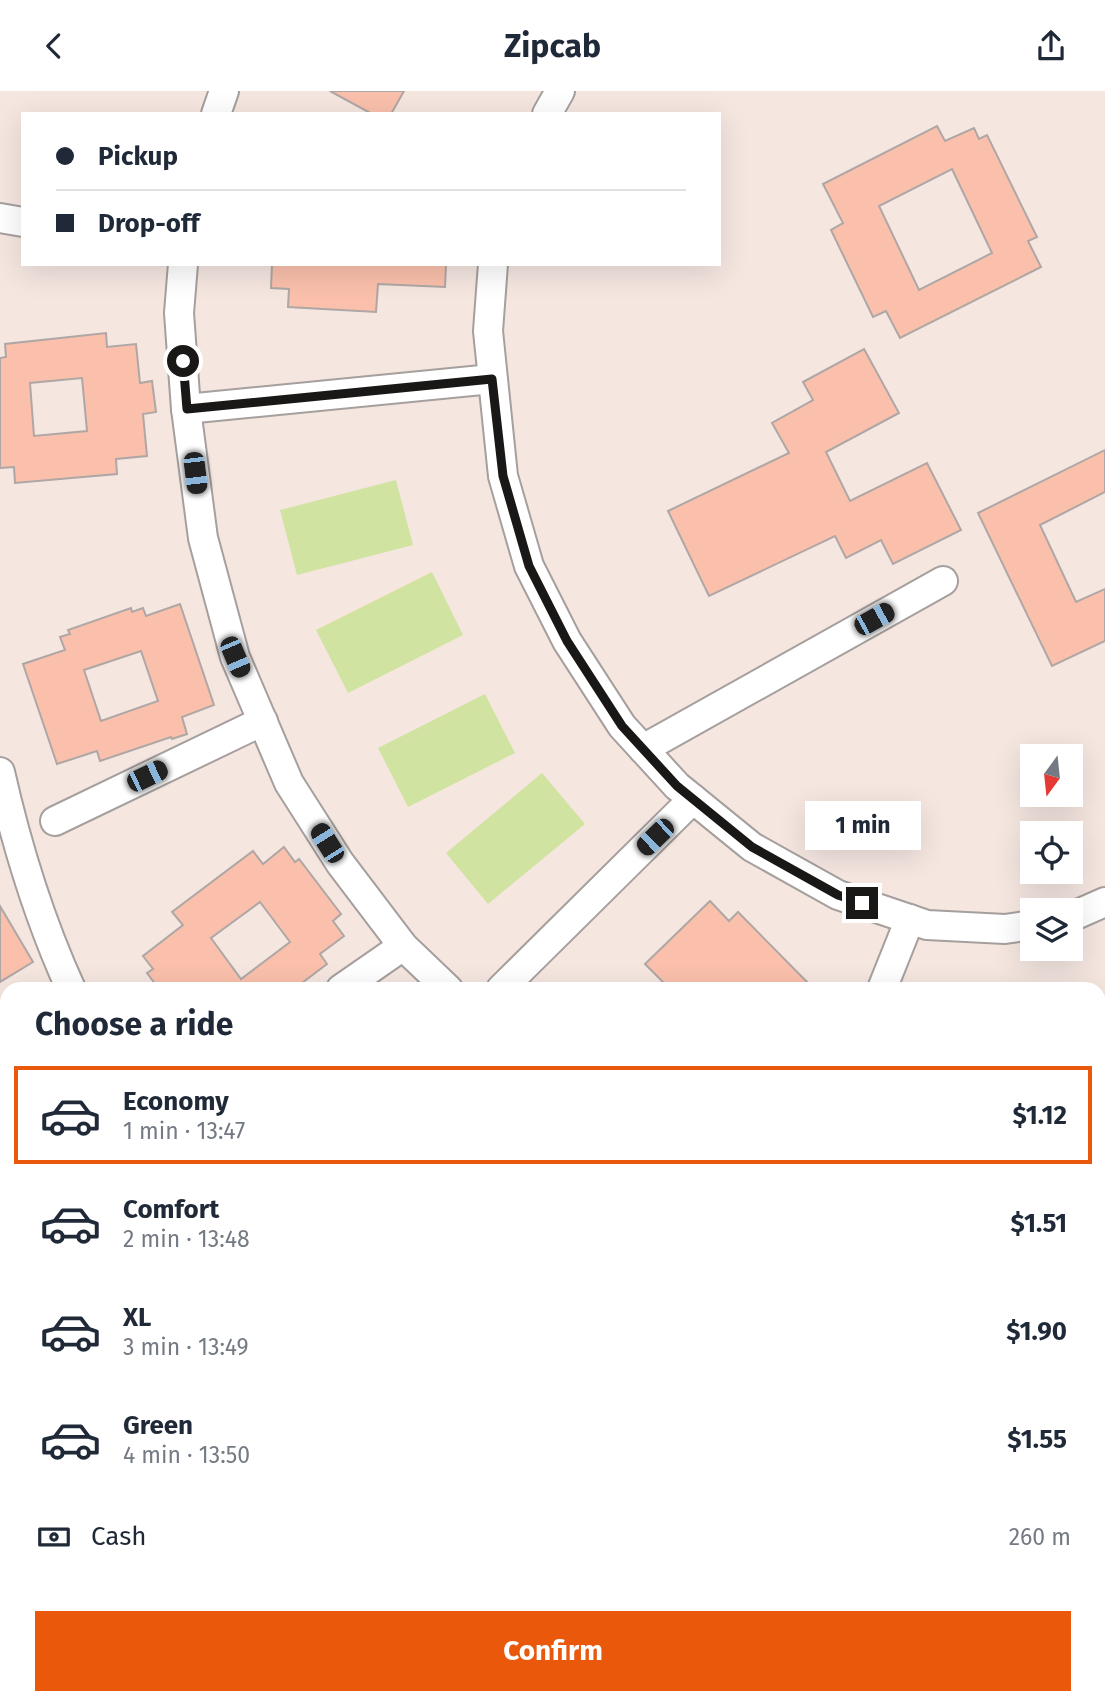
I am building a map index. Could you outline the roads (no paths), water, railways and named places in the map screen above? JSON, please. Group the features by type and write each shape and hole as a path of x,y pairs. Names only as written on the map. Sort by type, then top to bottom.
{"street":[{"path":"217,112 224,91"},
{"path":"548,112 560,91"},
{"path":"0,218 21,222"},
{"path":"183,266 179,313 187,409 203,538 235,657 289,783 340,863 403,946 441,982"},
{"path":"493,266 488,331 503,476 529,566 567,641 622,726 677,786 752,847 838,895 927,925 1005,929 1020,927"},
{"path":"187,409 492,379"},
{"path":"643,749 943,581"},
{"path":"55,821 263,721"},
{"path":"0,772 13,830 48,939 68,982"},
{"path":"507,982 693,799"},
{"path":"1083,912 1105,902"},
{"path":"885,982 910,919"},
{"path":"351,982 403,946"}]}
